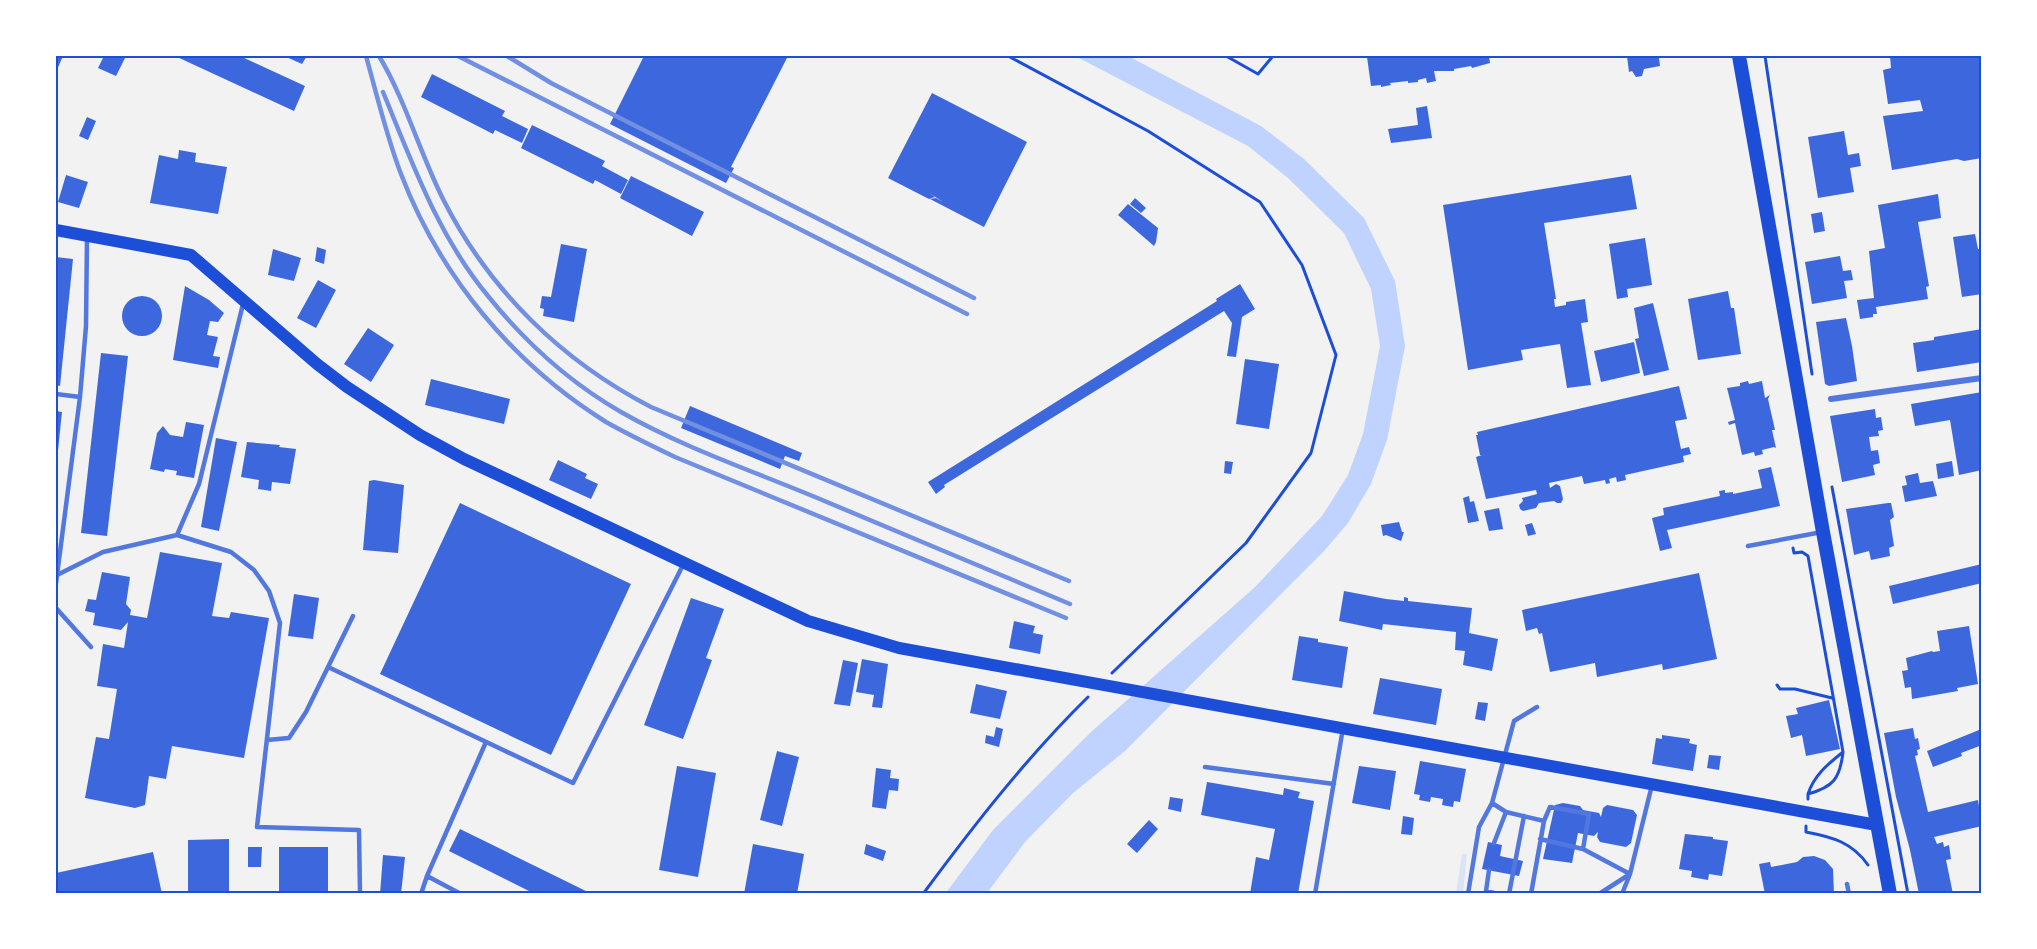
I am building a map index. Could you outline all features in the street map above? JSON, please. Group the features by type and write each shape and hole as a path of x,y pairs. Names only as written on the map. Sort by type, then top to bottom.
{"main road":[{"path":"1739,56 1890,894"},
{"path":"56,231 191,255 317,364 347,387 420,435 464,459 808,621 888,644 1095,687 1232,707 1877,825"}],"street":[{"path":"1831,399 1982,378"}],"lane":[{"path":"56,583 80,397 86,326 87,236"},
{"path":"177,535 199,484 244,301"},
{"path":"56,394 80,397"},
{"path":"1748,546 1823,531"},
{"path":"57,575 102,552 177,535 231,552 254,570 269,591 280,623 256,827 359,830 360,894"},
{"path":"328,667 573,783 685,562"},
{"path":"56,608 92,647"},
{"path":"267,740 289,738 306,712 353,616"},
{"path":"1468,894 1479,827 1492,803 1514,721 1537,706"},
{"path":"1315,894 1343,728"},
{"path":"421,894 486,742"},
{"path":"1205,767 1334,784"},
{"path":"1622,894 1630,874 1653,785"},
{"path":"1492,803 1506,812 1544,821"},
{"path":"1531,894 1540,839 1550,807 1589,814 1583,849"},
{"path":"1494,843 1506,812"},
{"path":"1509,894 1524,816"},
{"path":"1540,839 1583,849 1630,874"},
{"path":"1489,870 1486,891 1498,894"},
{"path":"1599,894 1630,874"},
{"path":"427,876 461,894"},
{"path":"1847,884 1849,894"}],"path":[{"path":"1008,56 1148,131 1260,202 1302,265 1336,355 1311,453 1246,543 1111,674"},
{"path":"1226,56 1258,74 1273,56"},
{"path":"1765,56 1813,378"},
{"path":"1831,481 1874,712"},
{"path":"1791,538 1794,553 1802,552 1808,556 1843,752 1842,762 1834,783 1808,794"},
{"path":"1777,685 1780,689 1795,689 1832,698"},
{"path":"923,894 987,808 1095,687"},
{"path":"1843,752 1819,772 1811,785 1808,794 1806,832 1842,841 1855,849 1869,865"},
{"path":"1902,858 1908,894"}],"shaded area":[{"path":"1462,854 1467,854 1463,893 1456,893"}],"water":[{"path":"1075,56 1128,56 1261,126 1304,159 1364,218 1395,281 1405,346 1387,440 1371,484 1348,523 1324,551 1125,751 1073,793 1025,842 987,893 945,894 993,830 1091,732 1255,587 1322,516 1348,475 1363,434 1380,346 1371,289 1344,233 1288,178 1248,146"}],"building":[{"path":"56,56 63,56 56,72"},
{"path":"104,56 126,56 116,76 98,68"},
{"path":"175,56 240,56 305,86 294,111"},
{"path":"284,56 307,56 302,64"},
{"path":"644,56 788,56 731,167 734,168 726,183 610,124"},
{"path":"1489,56 1490,63 1472,68 1471,66 1454,69 1454,71 1434,71 1436,81 1427,83 1426,78 1418,82 1390,83 1391,85 1381,87 1381,85 1371,86 1367,57"},
{"path":"1627,56 1668,57 1659,58 1660,66 1644,69 1642,76 1636,77 1632,71 1629,72"},
{"path":"1890,56 1982,56 1982,158 1964,161 1957,159 1892,170 1883,116 1923,111 1920,100 1888,104 1883,70 1891,68"},
{"path":"432,74 505,111 502,116 528,129 522,143 495,130 493,134 421,97"},
{"path":"932,93 1027,142 984,227 930,199 936,198 943,202 928,192 935,197 929,199 888,178"},
{"path":"1427,106 1432,138 1391,143 1388,129 1418,125 1416,108"},
{"path":"87,117 96,121 88,140 79,136"},
{"path":"532,125 605,161 602,166 628,180 621,194 595,180 593,184 521,148"},
{"path":"1844,131 1848,155 1859,153 1861,166 1850,168 1854,192 1818,198 1808,137"},
{"path":"179,150 196,153 195,162 227,167 218,214 150,203 159,155 178,159"},
{"path":"66,175 88,182 79,208 58,202"},
{"path":"1631,175 1637,209 1544,223 1556,299 1554,299 1555,307 1566,305 1566,302 1585,299 1588,322 1581,323 1591,385 1567,388 1560,344 1521,350 1523,360 1468,370 1443,205"},
{"path":"631,176 704,212 692,236 620,198"},
{"path":"1938,194 1941,218 1918,222 1929,286 1926,287 1928,299 1876,307 1877,314 1873,314 1873,317 1860,319 1857,300 1874,298 1869,251 1885,248 1878,205"},
{"path":"1135,198 1146,208 1141,213 1130,204"},
{"path":"1128,204 1158,228 1154,246 1118,215"},
{"path":"1822,212 1825,231 1814,233 1811,214"},
{"path":"1975,234 1978,249 1982,248 1982,294 1962,297 1953,237"},
{"path":"1645,238 1652,285 1627,289 1628,297 1617,299 1609,244"},
{"path":"561,244 587,249 574,322 543,316 544,309 540,308 542,296 551,297"},
{"path":"317,247 326,250 324,264 315,261"},
{"path":"273,249 301,258 294,281 268,275"},
{"path":"1840,256 1843,271 1851,270 1853,280 1844,281 1847,298 1812,304 1805,262"},
{"path":"56,257 73,259 60,386 56,385"},
{"path":"318,280 336,290 316,328 297,318"},
{"path":"1240,284 1255,309 1242,317 1236,357 1227,356 1232,323 1224,311 944,485 945,487 936,494 928,482 1217,301 1216,299"},
{"path":"185,286 209,300 224,313 218,322 210,321 207,335 218,337 213,356 220,357 218,368 173,360"},
{"path":"1728,291 1731,308 1734,308 1741,354 1698,360 1688,299"},
{"path":"142,296 156,302 162,316 156,330 142,336 128,330 122,316 128,302"},
{"path":"1653,303 1669,370 1644,376 1635,339 1639,338 1634,308"},
{"path":"1846,318 1857,381 1829,386 1825,384 1816,322"},
{"path":"368,328 394,345 371,382 344,364"},
{"path":"1982,329 1982,362 1917,372 1913,343"},
{"path":"1634,342 1640,373 1601,382 1594,351"},
{"path":"101,353 128,356 107,536 81,533"},
{"path":"1245,359 1279,364 1269,429 1236,424"},
{"path":"431,379 510,399 504,424 425,405"},
{"path":"1748,381 1749,384 1762,381 1765,398 1770,395 1768,399 1775,430 1772,430 1776,448 1762,450 1763,454 1755,456 1754,452 1742,455 1735,423 1729,425 1728,422 1735,420 1727,388 1740,386 1740,383"},
{"path":"1679,386 1687,419 1675,421 1681,449 1689,447 1691,454 1683,456 1684,462 1625,475 1626,480 1617,482 1616,477 1609,479 1610,483 1606,484 1605,480 1584,484 1582,476 1549,483 1550,488 1556,484 1560,486 1563,499 1561,503 1554,501 1539,503 1536,508 1523,511 1519,505 1523,501 1522,498 1537,494 1536,490 1486,499 1476,457 1482,455 1480,455 1477,432"},
{"path":"1982,392 1982,470 1959,475 1950,420 1915,426 1911,404"},
{"path":"690,406 802,453 799,461 785,456 780,469 681,428"},
{"path":"1875,409 1876,418 1881,417 1883,430 1878,431 1879,436 1869,437 1871,451 1878,450 1880,463 1873,465 1875,475 1842,482 1830,416"},
{"path":"56,411 62,412 57,460 56,460"},
{"path":"186,422 204,425 194,478 176,475 177,471 165,469 164,472 150,469 157,433 163,426 170,435 183,437"},
{"path":"216,438 237,442 219,531 201,527"},
{"path":"247,442 296,449 290,484 272,482 271,491 258,489 259,480 241,477"},
{"path":"558,460 587,474 585,478 598,484 591,499 549,480"},
{"path":"1225,461 1233,462 1231,474 1224,473"},
{"path":"1952,461 1954,476 1938,479 1936,464"},
{"path":"1771,467 1780,506 1667,530 1672,548 1660,551 1652,518 1664,515 1663,508 1720,496 1719,491 1725,490 1725,493 1733,492 1733,494 1762,488 1758,470"},
{"path":"1918,473 1920,483 1933,481 1937,496 1905,502 1902,486 1907,485 1905,476"},
{"path":"369,481 404,485 398,553 363,550"},
{"path":"1469,496 1470,502 1474,501 1479,521 1468,523 1463,498"},
{"path":"460,503 631,584 551,755 380,674"},
{"path":"1891,503 1894,517 1890,520 1894,546 1889,548 1890,556 1871,560 1869,551 1854,555 1846,509"},
{"path":"1499,508 1503,529 1489,531 1484,511"},
{"path":"1399,522 1404,532 1401,541 1383,536 1381,525"},
{"path":"1532,523 1536,534 1528,536 1525,525"},
{"path":"160,552 222,563 212,616 229,618 231,612 269,618 244,758 172,746 166,779 149,776 145,805 135,808 85,798 96,737 109,739 117,689 97,686 103,644 124,648 128,622 121,630 93,625 95,613 85,611 88,599 96,600 102,572 130,577 126,604 131,610 130,615 147,618"},
{"path":"1982,564 1982,583 1893,604 1889,586"},
{"path":"1699,573 1717,659 1663,670 1662,664 1597,677 1595,663 1550,672 1542,633 1539,634 1537,628 1526,631 1522,610"},
{"path":"1344,591 1386,599 1404,601 1404,597 1408,598 1408,601 1472,608 1469,633 1498,639 1492,671 1463,665 1465,651 1455,650 1456,632 1383,624 1382,630 1339,621"},
{"path":"294,594 319,598 313,639 288,636"},
{"path":"691,598 724,609 706,658 712,660 683,739 644,725"},
{"path":"1014,621 1035,626 1033,633 1043,635 1040,654 1009,648"},
{"path":"1969,626 1978,684 1957,688 1958,691 1912,699 1911,687 1905,688 1902,671 1908,670 1906,658 1940,651 1937,631"},
{"path":"1299,636 1348,647 1342,688 1292,680"},
{"path":"862,659 888,664 882,708 872,707 874,695 856,692"},
{"path":"843,660 858,663 850,706 834,704"},
{"path":"1380,678 1442,689 1436,725 1373,714"},
{"path":"976,684 1007,691 1000,719 970,713"},
{"path":"1829,700 1840,749 1806,756 1802,735 1791,738 1786,716 1798,714 1796,708"},
{"path":"1478,702 1488,703 1485,721 1475,719"},
{"path":"996,727 1003,729 999,747 985,743 986,735 994,737"},
{"path":"1913,728 1920,749 1917,750 1918,755 1915,756 1928,812 1978,800 1982,826 1934,837 1937,844 1943,842 1944,847 1949,845 1951,859 1946,860 1953,894 1919,894 1896,797 1884,733"},
{"path":"1979,730 1982,745 1961,753 1962,756 1933,767 1927,751"},
{"path":"1662,735 1690,739 1689,743 1697,745 1693,771 1652,764 1656,738 1662,739"},
{"path":"777,751 799,757 782,826 760,820"},
{"path":"1709,755 1721,756 1719,770 1707,768"},
{"path":"1420,761 1466,769 1460,802 1454,801 1453,807 1442,805 1443,799 1431,797 1430,802 1419,800 1420,795 1414,794"},
{"path":"677,766 716,773 698,877 659,870"},
{"path":"1359,766 1396,771 1390,810 1352,803"},
{"path":"876,768 891,770 890,778 899,779 898,791 889,790 886,809 872,807"},
{"path":"1207,782 1283,795 1284,788 1300,792 1298,798 1314,801 1298,894 1250,894 1256,857 1269,860 1275,829 1201,815"},
{"path":"1170,797 1183,799 1181,812 1168,809"},
{"path":"1563,803 1599,813 1601,817 1603,808 1607,805 1633,810 1637,815 1631,843 1626,847 1600,842 1597,837 1598,832 1594,836 1578,833 1572,863 1543,859 1555,805"},
{"path":"1403,816 1414,818 1412,835 1401,834"},
{"path":"1149,820 1158,829 1137,853 1127,844"},
{"path":"460,829 592,894 535,894 449,851"},
{"path":"1685,834 1728,841 1722,876 1709,874 1708,880 1691,877 1692,871 1679,869"},
{"path":"229,839 229,894 188,894 188,840"},
{"path":"1488,842 1502,845 1500,856 1523,861 1519,876 1482,869"},
{"path":"753,844 804,854 797,894 744,894"},
{"path":"866,844 886,851 883,861 864,854"},
{"path":"248,847 262,847 261,867 248,867"},
{"path":"279,847 328,847 328,894 279,894"},
{"path":"153,852 162,894 56,894 56,873"},
{"path":"383,855 405,857 401,894 380,894"},
{"path":"1814,856 1825,860 1833,869 1834,894 1765,894 1759,864 1770,862 1771,867"}],"railway":[{"path":"366,56 386,130 401,174 436,248 458,282 483,314 540,373 572,399 606,422 675,457 1066,618"},
{"path":"379,56 397,91 435,183 462,234 506,294 531,320 588,368 618,389 651,407 1069,581"},
{"path":"458,56 967,314"},
{"path":"507,56 551,83 974,298"},
{"path":"383,92 440,224 470,273 517,329 583,388 644,425 692,447 1070,604"}]}
